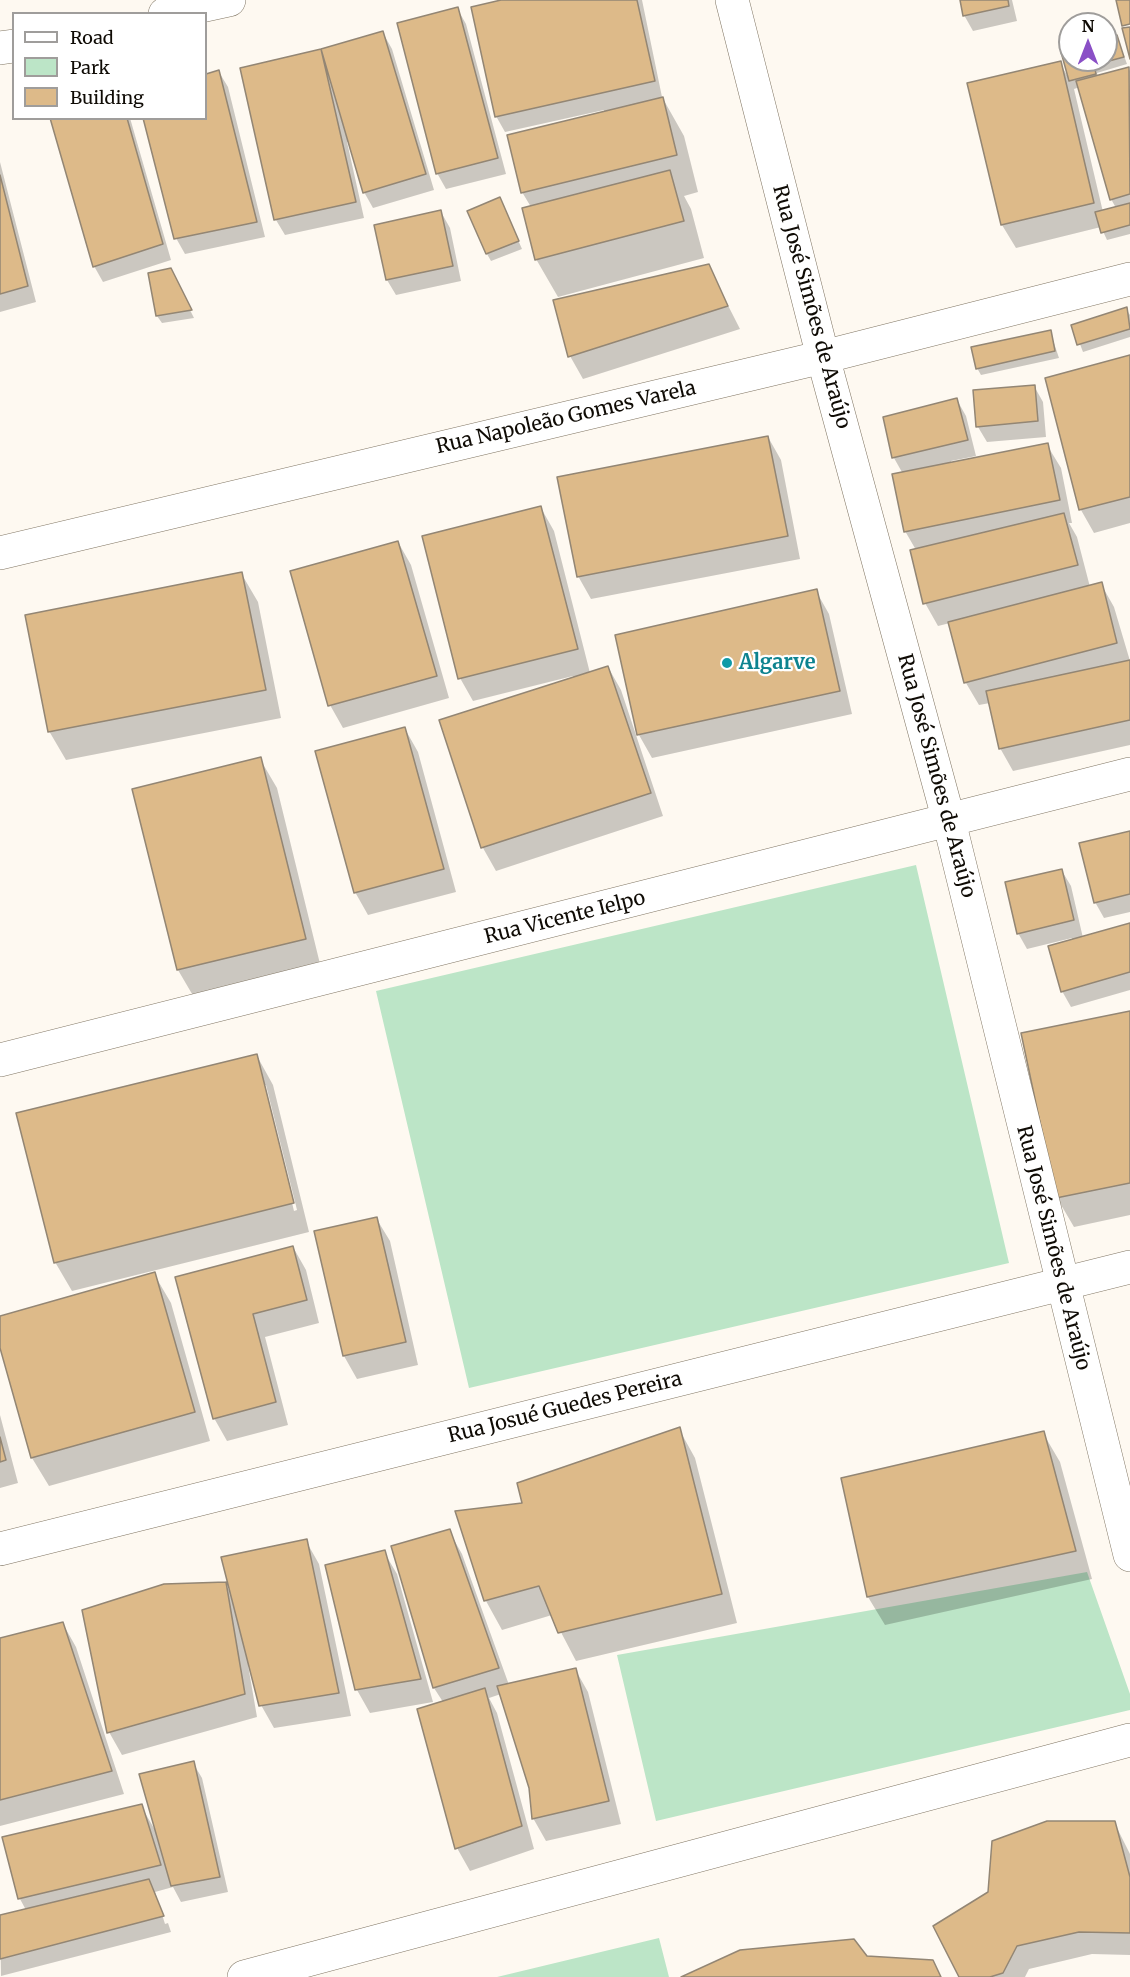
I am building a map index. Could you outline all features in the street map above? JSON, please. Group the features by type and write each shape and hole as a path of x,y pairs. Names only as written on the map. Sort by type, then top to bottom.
{"street":[{"path":"174,12 229,0"},
{"name":"Rua José Simões de Araújo","path":"732,0 823,357 949,821 1130,1555"},
{"name":"Rua Napoleão Gomes Varela","path":"0,553 823,357 1130,279"},
{"name":"Rua Vicente Ielpo","path":"0,1060 1130,774"},
{"name":"Rua Josué Guedes Pereira","path":"0,1549 1130,1267"},
{"path":"244,1977 1130,1740"}],"green space":[{"path":"916,865 1009,1263 469,1388 376,991"},
{"path":"1087,1572 1130,1694 1130,1710 656,1821 617,1655"},
{"path":"659,1938 669,1977 497,1977"}],"building":[{"path":"501,0 637,0 655,81 495,117 471,7"},
{"path":"960,0 1008,0 1009,6 963,16"},
{"path":"1116,0 1130,0 1130,24 1122,26"},
{"path":"458,7 498,158 436,174 397,23"},
{"path":"1130,27 1130,59 1122,28"},
{"path":"383,31 426,174 363,193 321,49"},
{"path":"1118,38 1124,57 1118,59"},
{"path":"321,49 356,202 274,220 240,68"},
{"path":"1058,62 1058,72 1064,72 1094,203 1001,225 967,83"},
{"path":"1129,67 1130,194 1110,200 1076,81 1118,72 1118,70"},
{"path":"219,70 257,222 174,239 144,120 207,120 207,74"},
{"path":"1067,72 1096,72 1096,74 1069,81"},
{"path":"663,97 677,155 521,193 507,135"},
{"path":"51,120 128,120 163,244 93,267"},
{"path":"670,170 684,221 535,260 522,208"},
{"path":"0,175 28,286 0,294"},
{"path":"500,197 519,241 486,254 467,211"},
{"path":"1130,203 1130,225 1101,233 1095,212"},
{"path":"441,210 453,266 386,280 374,225"},
{"path":"709,264 728,306 568,357 553,300"},
{"path":"171,268 192,310 156,316 148,273"},
{"path":"1127,307 1130,329 1077,345 1071,325"},
{"path":"1051,330 1055,351 976,369 971,347"},
{"path":"1130,355 1130,497 1079,510 1045,378"},
{"path":"1035,385 1038,421 976,427 973,390"},
{"path":"957,398 968,440 892,458 883,417"},
{"path":"768,436 788,536 577,577 557,477"},
{"path":"1048,443 1060,500 904,532 892,474"},
{"path":"541,506 578,649 458,679 422,536"},
{"path":"1064,513 1078,565 923,604 910,550"},
{"path":"398,541 437,676 328,706 290,571"},
{"path":"242,572 266,690 48,732 25,615"},
{"path":"1102,582 1117,643 964,683 948,622"},
{"name":"Algarve","path":"817,589 840,691 637,735 615,635"},
{"path":"1130,660 1130,720 999,749 986,691"},
{"path":"608,666 651,793 481,848 439,720"},
{"path":"405,727 444,869 354,893 315,751"},
{"path":"261,757 306,939 177,970 132,789"},
{"path":"1130,831 1130,894 1094,903 1079,843"},
{"path":"1062,869 1074,920 1017,934 1005,882"},
{"path":"1130,923 1130,972 1061,992 1048,946"},
{"path":"1130,1011 1130,1183 1056,1198 1021,1033"},
{"path":"257,1054 294,1203 54,1263 16,1113"},
{"path":"377,1217 406,1342 343,1356 314,1231"},
{"path":"293,1246 307,1300 253,1314 276,1402 213,1419 175,1277"},
{"path":"155,1272 195,1412 31,1458 0,1348 0,1316"},
{"path":"680,1427 722,1594 558,1633 539,1586 484,1601 455,1511 522,1503 517,1483"},
{"path":"1044,1431 1076,1551 867,1597 841,1478"},
{"path":"0,1437 6,1460 0,1462"},
{"path":"450,1529 499,1668 433,1688 391,1546"},
{"path":"307,1539 339,1693 259,1706 221,1557"},
{"path":"385,1550 421,1679 355,1690 325,1565"},
{"path":"226,1582 245,1694 107,1733 82,1610 164,1584"},
{"path":"63,1622 112,1771 0,1800 0,1638"},
{"path":"576,1668 609,1801 532,1819 529,1788 497,1686"},
{"path":"485,1688 522,1826 455,1849 417,1709"},
{"path":"194,1761 220,1877 171,1886 139,1774"},
{"path":"142,1804 161,1865 18,1899 2,1837"},
{"path":"1047,1821 1115,1821 1130,1877 1130,1933 1079,1932 1017,1946 1003,1973 990,1977 959,1977 933,1926 988,1892 992,1841"},
{"path":"149,1879 164,1916 0,1959 0,1915"},
{"path":"854,1939 867,1956 933,1960 941,1977 681,1977 740,1950"}],"place":[{"name":"Algarve","path":"727,663"}]}
